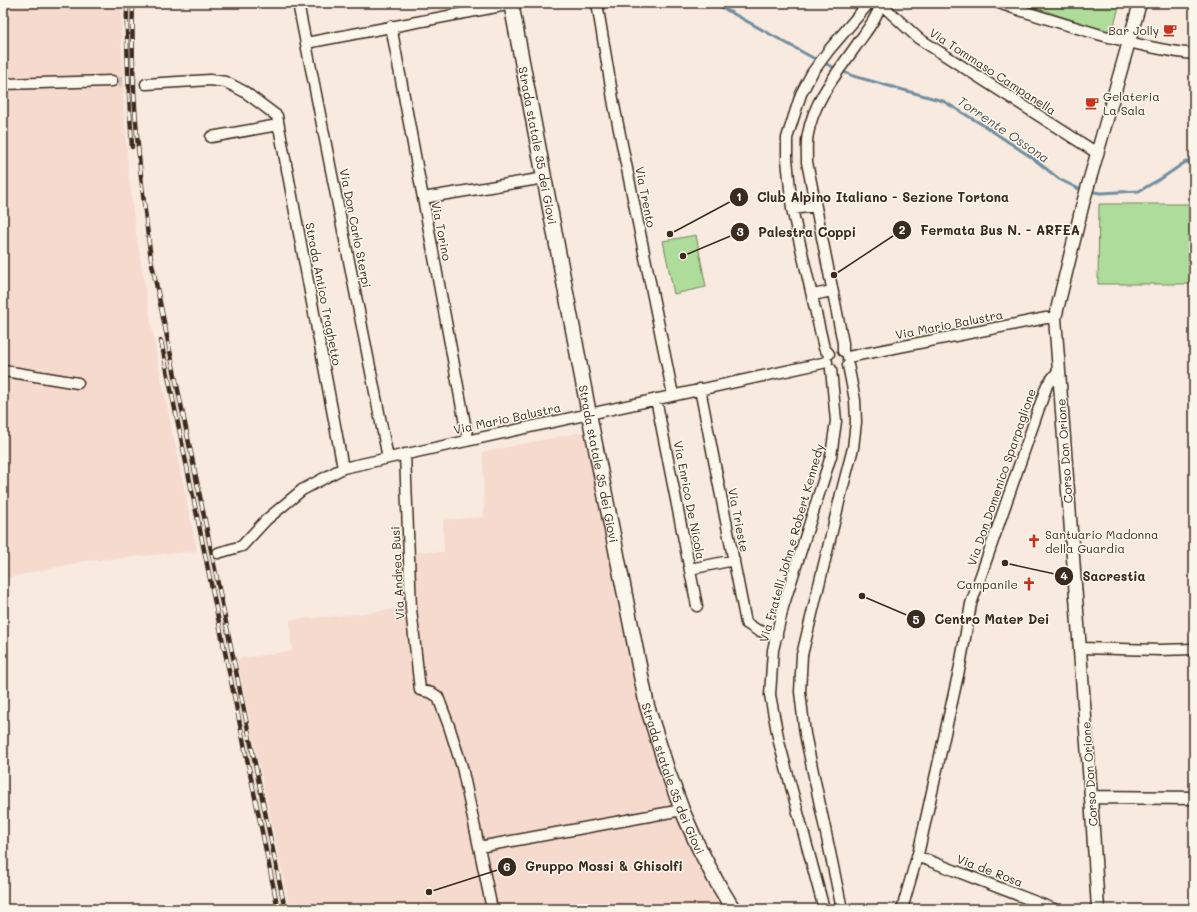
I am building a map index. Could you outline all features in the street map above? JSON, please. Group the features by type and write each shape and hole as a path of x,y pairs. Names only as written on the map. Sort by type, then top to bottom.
{"main road":[{"name":"Strada statale 35 dei Giovi","path":"512,3 589,414 647,706 682,810 711,872 733,909"}],"street":[{"name":"Via Don Carlo Sterpi","path":"298,3 388,458"},
{"path":"306,43 512,3"},
{"name":"Via Trento","path":"597,3 614,105 672,395"},
{"name":"Via Fratelli John e Robert Kennedy","path":"824,909 779,742 770,695 773,650 783,607 831,456 836,421 829,362 824,348 792,209 787,159 787,138 801,94 812,73 828,50 869,3"},
{"path":"842,909 805,734 800,692 802,654 853,448 856,422 855,400 807,162 807,135 818,104 831,81 876,17 881,3"},
{"name":"Via Tommaso Campanella","path":"881,3 918,38 1097,153"},
{"path":"999,3 1044,19 1129,43 1194,54"},
{"name":"Corso Don Orione","path":"1098,909 1055,318 1083,203 1140,3"},
{"name":"Via Torino","path":"391,26 468,440"},
{"name":"Strada Antico Traghetto","path":"146,84 210,80 226,82 244,92 277,116 343,468"},
{"path":"3,84 112,81"},
{"path":"211,137 278,125"},
{"path":"423,198 545,178"},
{"path":"792,209 815,206"},
{"path":"813,295 832,291"},
{"name":"Via Mario Balustra","path":"846,358 1055,318"},
{"path":"835,350 846,358 840,371 829,362 835,350"},
{"name":"Via Mario Balustra","path":"218,553 242,546 266,520 302,490 343,468 672,395 829,362"},
{"name":"Via Don Domenico Sparpaglione","path":"902,909 917,856 974,597 1047,385 1058,371"},
{"path":"3,372 78,383"},
{"name":"Via Trieste","path":"700,389 746,623 757,630 777,636"},
{"name":"Via Enrico De Nicola","path":"656,399 697,606"},
{"name":"Via Andrea Busi","path":"405,454 411,609 420,690 432,693 438,697 449,726 462,767 478,847"},
{"path":"690,568 734,560"},
{"path":"1080,648 1160,650 1194,648"},
{"path":"1091,797 1190,798"},
{"path":"492,909 478,847 682,810"},
{"name":"Via de Rosa","path":"917,856 1054,909"}],"shaded area":[{"path":"3,3 122,3 121,34 123,95 128,170 136,234 158,363 197,551 86,561 3,579"},
{"path":"593,430 656,736 733,909 290,909 237,659 292,651 290,620 359,614 402,608 400,552 444,552 443,520 484,517 483,452"}],"green space":[{"path":"1021,3 1120,3 1112,33"},
{"path":"1099,204 1194,204 1194,284 1098,284"},
{"path":"696,235 706,287 674,294 663,241"}],"waterway":[{"name":"Torrente Ossona","path":"714,3 815,59 853,76 943,101 983,125 1034,159 1059,179 1083,190"},
{"name":"Torrente Ossona","path":"1089,191 1100,193 1139,191 1184,163 1194,159"}],"tunnel":[{"path":"112,81 146,84"}],"railway":[{"path":"127,3 127,57 132,147"},
{"path":"133,3 132,35 134,100 143,196 151,259 285,909"},
{"path":"161,341 278,909"}],"place":[{"name":"Bar Jolly","path":"1170,30"},
{"name":"Gelateria La Sala","path":"1092,103"},
{"name":"Club Alpino Italiano - Sezione Tortona","path":"670,234"},
{"name":"Palestra Coppi","path":"683,256"},
{"name":"Fermata Bus N. - ARFEA","path":"834,275"},
{"name":"Santuario Madonna della Guardia","path":"1034,541"},
{"name":"Sacrestia","path":"1005,563"},
{"name":"Campanile","path":"1029,584"},
{"name":"Centro Mater Dei","path":"862,596"},
{"name":"Gruppo Mossi & Ghisolfi","path":"429,892"}]}
